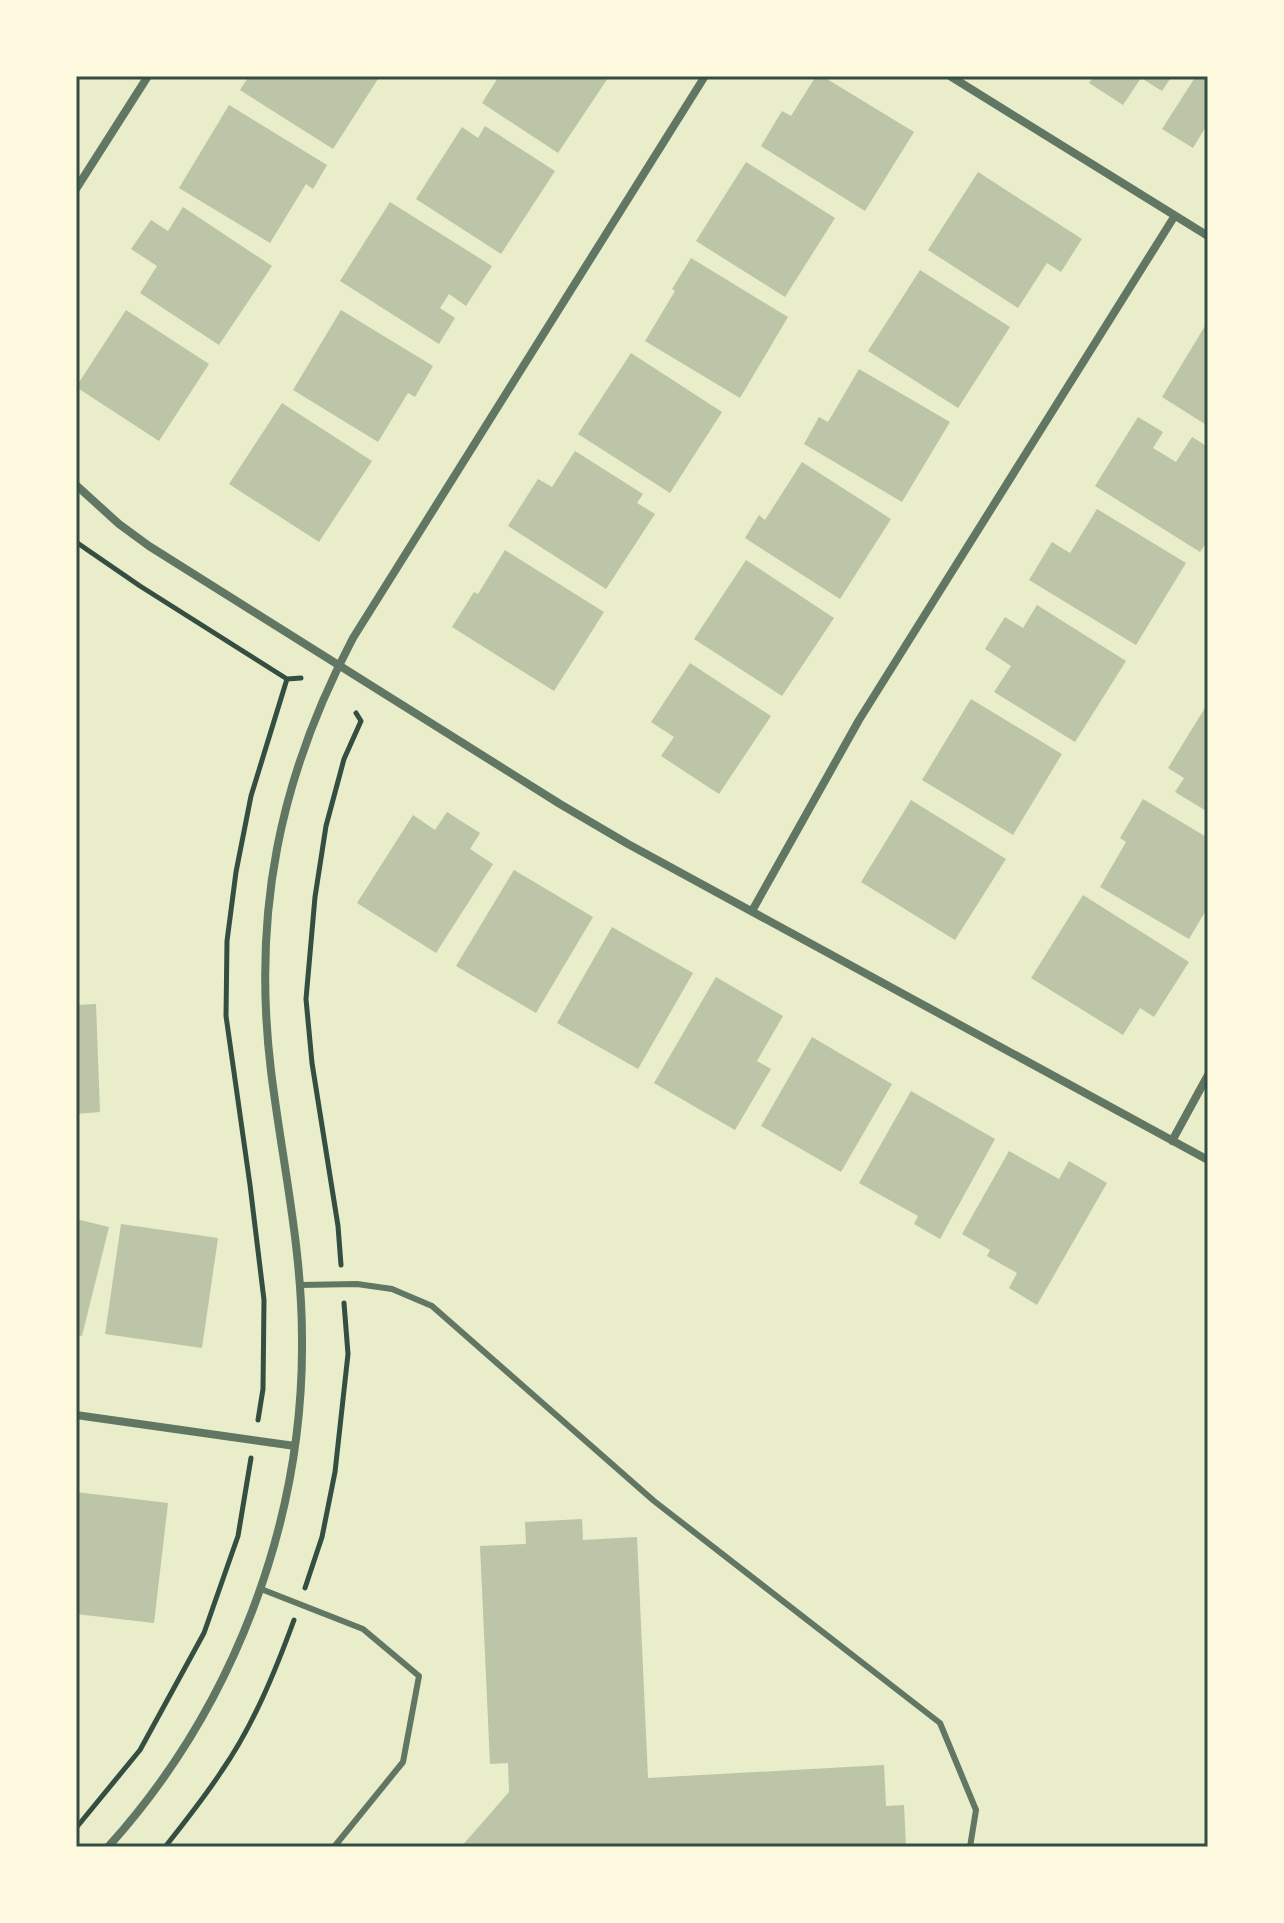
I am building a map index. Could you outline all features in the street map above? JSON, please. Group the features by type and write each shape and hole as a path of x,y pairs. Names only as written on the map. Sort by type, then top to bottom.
{"street":[{"path":"76,189 148,76"},
{"path":"108,1847 158,1786 187,1742 237,1649 261,1589 295,1446 302,1339 300,1285 266,1025 264,979 270,886 277,840 302,751 339,665 369,612 705,76"},
{"path":"950,76 1208,236"},
{"path":"752,911 859,720 1174,217"},
{"path":"76,485 149,546 560,804 1208,1160"},
{"path":"1172,1141 1208,1075"},
{"path":"76,1415 295,1446"}],"lane":[{"path":"300,1285 357,1284 392,1289 432,1306 654,1501 940,1723 976,1810 970,1847"},
{"path":"261,1589 363,1629 419,1676 403,1762 334,1847"}],"path":[{"path":"76,542 287,679 301,678"},
{"path":"76,1828 140,1750 204,1633 238,1536 263,1389 264,1300 226,1016 227,941 251,796 287,679"}],"building":[{"path":"249,76 380,76 333,149 240,90"},
{"path":"499,76 608,78 558,153 482,103"},
{"path":"816,76 822,76 914,132 865,211 761,146 782,111 791,116"},
{"path":"1094,76 1172,76 1162,91 1141,78 1123,105 1089,83"},
{"path":"1196,76 1208,76 1208,130 1205,128 1193,148 1162,129"},
{"path":"229,105 327,165 313,189 306,184 270,243 179,188"},
{"path":"485,126 555,171 501,254 416,199 462,127 478,138"},
{"path":"746,162 835,218 785,297 696,241"},
{"path":"978,172 1082,239 1061,272 1047,263 1018,308 928,250"},
{"path":"390,202 492,266 466,306 449,294 440,308 455,318 439,344 340,281"},
{"path":"183,207 272,266 219,345 140,293 157,266 131,249 151,220 168,231"},
{"path":"691,258 788,317 740,398 645,341"},
{"path":"920,270 1010,327 958,408 868,351"},
{"path":"126,310 209,364 159,441 76,387"},
{"path":"341,310 433,366 415,397 408,393 378,442 293,390"},
{"path":"1208,321 1208,426 1162,397"},
{"path":"631,353 722,412 670,493 578,434"},
{"path":"859,369 950,422 902,502 804,444 819,417 828,422"},
{"path":"282,403 372,461 319,542 229,484"},
{"path":"1138,417 1163,432 1153,448 1176,462 1192,437 1208,447 1208,540 1200,552 1095,486"},
{"path":"575,451 643,494 637,503 655,514 606,589 508,526 538,479 552,487"},
{"path":"802,462 891,519 840,599 745,538 759,515 765,520"},
{"path":"1097,509 1186,563 1136,645 1029,580 1052,542 1070,553"},
{"path":"505,550 604,612 554,691 452,627 474,592 478,594"},
{"path":"746,560 834,618 782,696 694,639"},
{"path":"1037,605 1126,661 1075,742 994,692 1011,666 985,649 1005,617 1023,628"},
{"path":"690,663 771,716 719,794 661,756 674,737 651,722"},
{"path":"971,699 1062,754 1013,835 922,780"},
{"path":"1208,703 1208,812 1175,792 1184,778 1168,768"},
{"path":"1143,799 1208,838 1208,907 1189,939 1100,887 1126,842 1120,838"},
{"path":"911,800 1006,859 955,940 861,882"},
{"path":"447,812 480,833 470,849 493,864 436,953 357,903 413,815 435,830"},
{"path":"514,870 593,917 536,1013 456,966"},
{"path":"1083,895 1189,962 1154,1017 1140,1008 1123,1035 1031,978"},
{"path":"612,927 693,973 638,1069 557,1023"},
{"path":"716,977 783,1016 757,1061 771,1069 735,1130 654,1083"},
{"path":"96,1004 100,1112 76,1114 76,1005"},
{"path":"812,1037 892,1084 841,1172 761,1126"},
{"path":"911,1091 995,1139 940,1239 914,1224 918,1216 859,1183"},
{"path":"1009,1151 1059,1179 1069,1161 1107,1183 1037,1305 1009,1288 1017,1273 987,1256 990,1250 962,1234"},
{"path":"76,1219 109,1227 82,1336 76,1335"},
{"path":"121,1224 218,1238 202,1348 105,1334"},
{"path":"76,1492 168,1503 154,1623 76,1614"},
{"path":"582,1519 583,1540 637,1537 648,1778 884,1765 886,1806 904,1805 906,1847 461,1847 509,1792 508,1763 490,1764 480,1546 526,1544 525,1522"}]}
